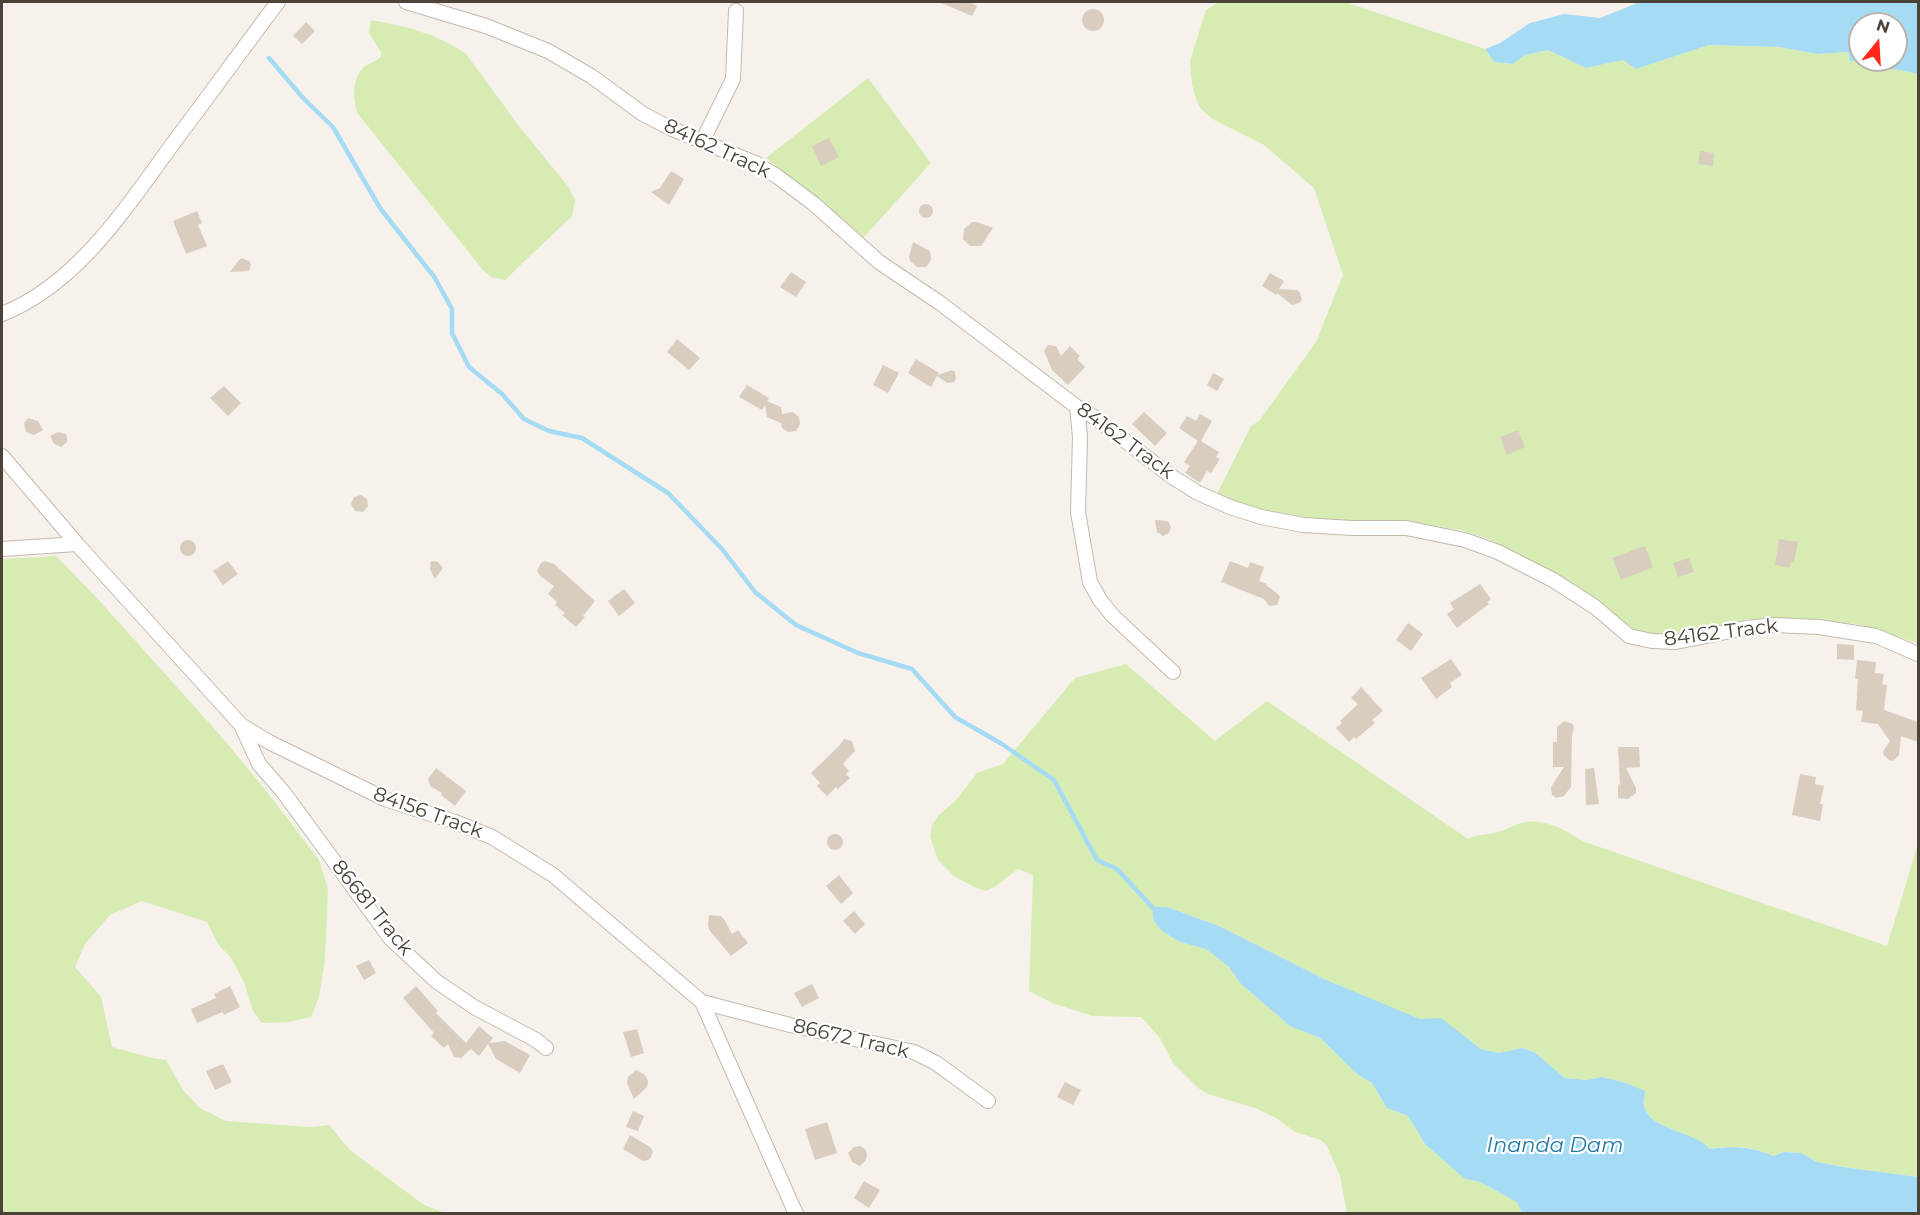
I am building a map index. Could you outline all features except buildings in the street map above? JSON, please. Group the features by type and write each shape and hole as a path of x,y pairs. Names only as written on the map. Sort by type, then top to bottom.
{"street":[{"path":"2,314 18,307 58,280 99,241 278,2"},
{"name":"84162 Track","path":"406,2 486,26 548,51 591,76 643,114 670,128 757,164 778,177 814,204 879,262 940,303 1077,407 1198,493 1261,517 1303,525 1406,528 1465,540 1498,552 1553,580 1595,607 1629,636 1652,641 1677,642 1746,628 1774,625 1819,627 1876,636 1918,654"},
{"path":"702,142 733,79 736,11"},
{"path":"1077,407 1080,437 1078,512 1090,582 1100,600 1113,616 1173,672"},
{"name":"84156 Track","path":"2,456 77,544 241,725 269,742 385,800 456,822 492,837 553,875 702,1002 796,1214"},
{"path":"2,549 77,544"},
{"name":"86681 Track","path":"241,725 259,764 284,793 391,939 436,981 474,1007 546,1048"},
{"name":"86672 Track","path":"702,1002 790,1025 914,1052 936,1063 988,1101"}],"green space":[{"path":"1219,2 1348,3 1485,49 1494,62 1513,64 1525,55 1548,50 1586,68 1623,60 1636,69 1709,45 1779,47 1817,54 1848,52 1848,72 1908,72 1918,74 1918,643 1855,624 1802,619 1748,619 1678,634 1648,635 1632,628 1565,580 1486,538 1461,530 1405,521 1300,517 1248,507 1216,496 1251,426 1259,421 1316,342 1343,275 1314,188 1264,145 1214,120 1201,109 1192,85 1190,61 1206,10"},
{"path":"371,20 420,31 466,54 522,130 568,186 575,200 572,216 505,280 491,277 483,270 358,114 354,94 358,74 367,65 378,60 382,54 369,33"},
{"path":"868,78 931,163 864,237 766,158"},
{"path":"56,556 220,735 264,788 319,860 328,889 325,959 319,997 311,1017 289,1022 262,1023 253,1011 244,982 231,958 218,944 207,922 142,901 110,915 85,944 75,967 101,997 112,1047 166,1060 183,1090 200,1108 226,1121 310,1127 329,1125 350,1150 424,1205 445,1213 2,1213 2,559"},
{"path":"1126,664 1215,741 1267,701 1468,839 1498,832 1525,822 1541,822 1562,829 1582,841 1887,946 1918,844 1918,1177 1817,1162 1801,1153 1784,1152 1773,1156 1742,1147 1710,1149 1694,1138 1655,1121 1644,1106 1645,1092 1626,1083 1602,1077 1586,1080 1565,1078 1534,1052 1522,1048 1499,1053 1481,1049 1441,1019 1420,1019 1399,1011 1324,979 1219,926 1167,907 1180,942 1206,949 1229,967 1241,984 1290,1026 1320,1038 1358,1075 1372,1083 1387,1108 1408,1116 1425,1144 1451,1167 1465,1179 1480,1182 1517,1202 1522,1213 1347,1213 1340,1176 1327,1146 1321,1140 1295,1132 1278,1119 1255,1108 1208,1094 1198,1088 1173,1063 1160,1038 1141,1017 1092,1016 1052,1003 1029,991 1033,875 1018,869 986,891 954,876 938,860 930,837 932,825 939,815 957,799 977,773 1003,764 1075,678"}],"water":[{"path":"1640,2 1918,2 1918,74 1908,72 1908,12 1848,12 1848,52 1817,54 1779,47 1709,45 1636,69 1623,60 1586,68 1548,50 1525,55 1513,64 1494,62 1485,49 1500,43 1530,23 1564,14 1600,18"},
{"name":"Inanda Dam","path":"1152,907 1167,907 1219,926 1324,979 1420,1019 1441,1018 1481,1049 1499,1053 1522,1048 1534,1052 1565,1078 1586,1080 1602,1077 1645,1091 1644,1106 1655,1121 1694,1138 1710,1149 1742,1148 1757,1150 1773,1156 1784,1152 1801,1153 1817,1162 1918,1177 1918,1213 1522,1213 1517,1202 1480,1182 1465,1179 1451,1167 1425,1144 1408,1116 1387,1108 1372,1083 1358,1075 1320,1038 1290,1026 1241,984 1229,967 1206,949 1180,942 1162,931 1154,921"}],"waterway":[{"path":"269,58 304,99 333,127 380,208 435,278 452,309 452,333 469,367 502,394 524,419 549,431 582,438 668,493 722,549 755,592 796,625 858,653 912,669 955,717 1002,744 1054,780 1097,860 1117,869 1152,907"}]}
